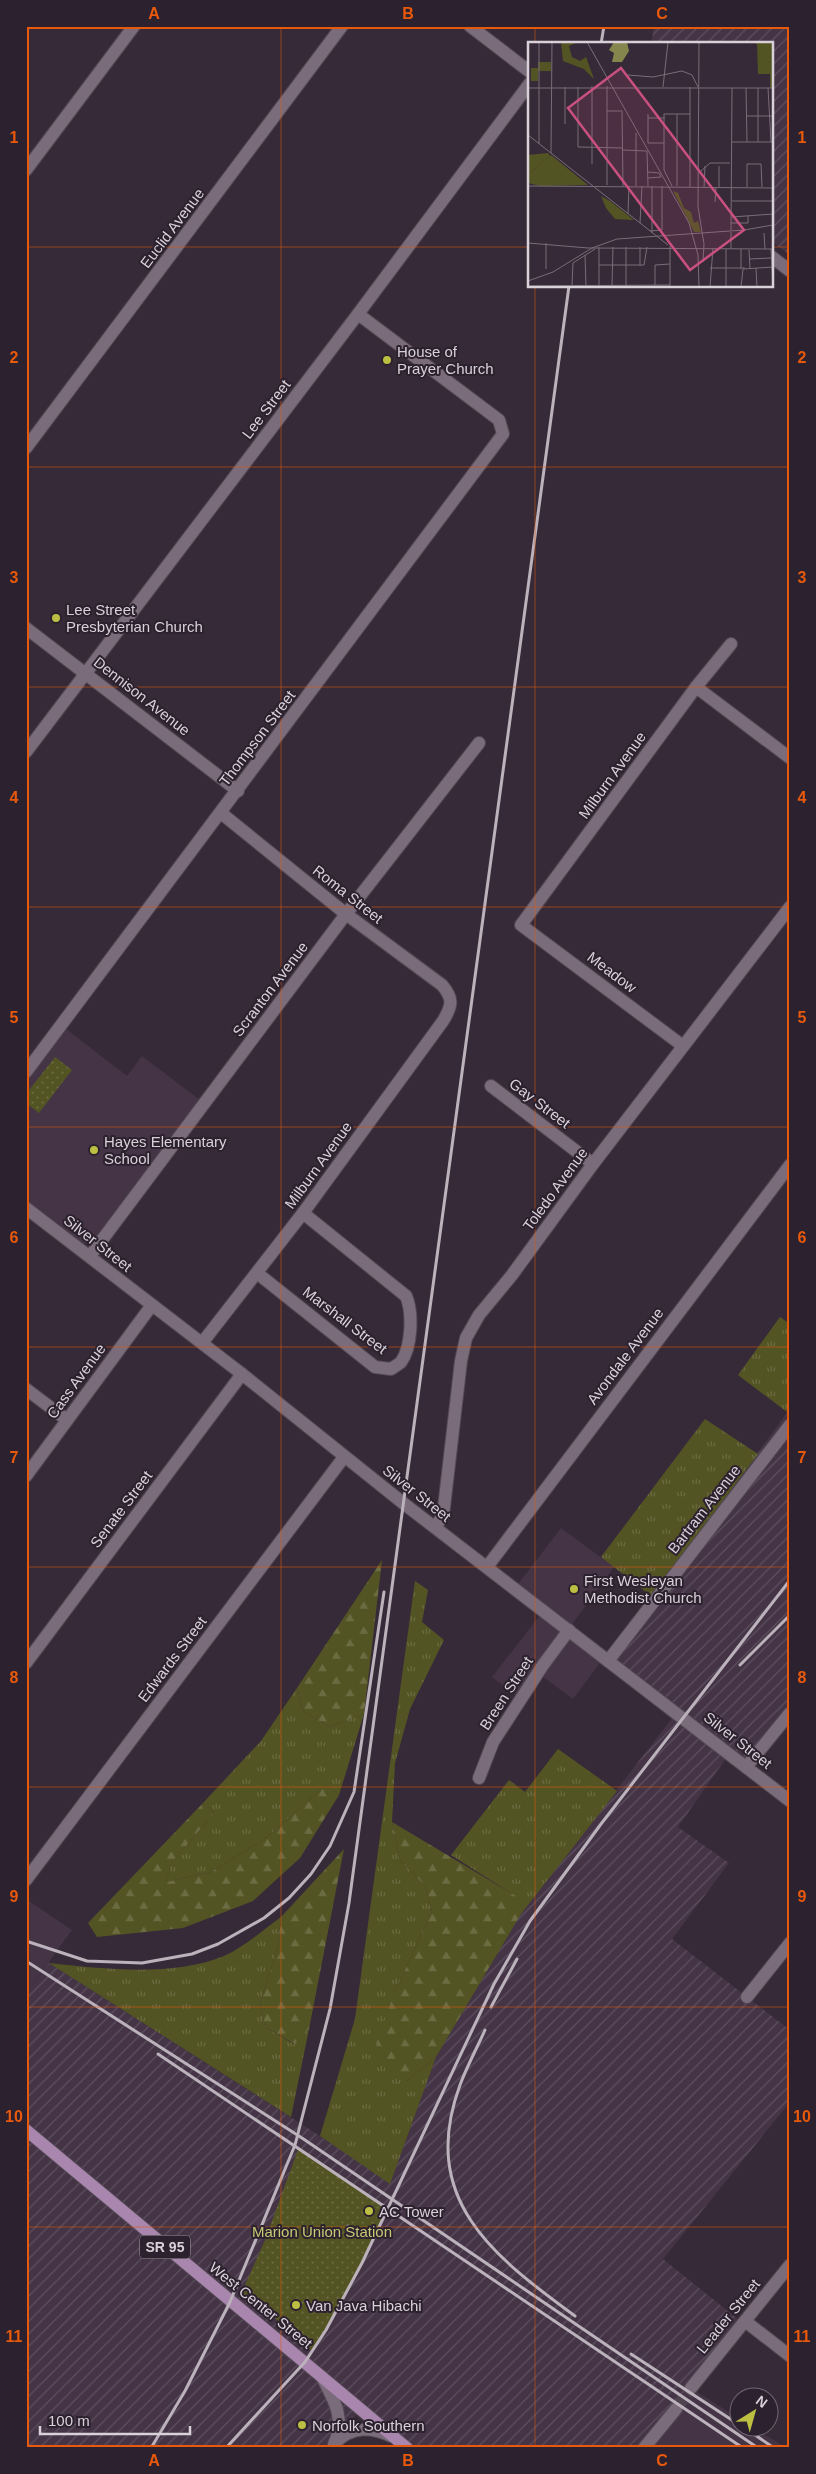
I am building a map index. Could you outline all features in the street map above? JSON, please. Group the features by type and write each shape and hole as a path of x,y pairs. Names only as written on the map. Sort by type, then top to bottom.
{"main road":[{"name":"West Center Street","path":"26,2130 235,2307 321,2374 407,2448"}],"street":[{"path":"26,170 134,26"},
{"name":"Euclid Avenue","path":"26,448 342,26"},
{"path":"470,26 528,70"},
{"name":"Lee Street","path":"26,752 528,87"},
{"path":"774,258 790,270"},
{"name":"Thompson Street","path":"26,1072 238,791 502,434 499,420 358,314"},
{"name":"Dennison Avenue","path":"26,628 238,791"},
{"name":"Milburn Avenue","path":"521,925 696,687 731,644"},
{"path":"696,687 790,758"},
{"name":"Scranton Avenue","path":"90,1256 346,914 479,743"},
{"name":"Roma Street","path":"221,813 346,914 442,985 449,993 452,1002"},
{"name":"Toledo Avenue","path":"435,1527 443,1516 461,1361 466,1338 479,1315 512,1275 593,1164 790,907"},
{"name":"Meadow","path":"521,925 683,1046"},
{"name":"Milburn Avenue","path":"202,1344 303,1213 443,1021 451,1008 452,1002"},
{"name":"Gay Street","path":"491,1086 593,1164"},
{"name":"Avondale Avenue","path":"487,1567 790,1164"},
{"name":"Silver Street","path":"26,1208 242,1374 344,1457 790,1801"},
{"name":"Marshall Street","path":"257,1273 375,1367 391,1369 401,1362 408,1340 411,1309 406,1296 303,1213"},
{"name":"Cass Avenue","path":"26,1476 152,1305"},
{"name":"Senate Street","path":"26,1663 242,1374"},
{"path":"26,1389 67,1420"},
{"name":"Bartram Avenue","path":"608,1661 790,1425"},
{"name":"Edwards Street","path":"26,1880 344,1457"},
{"name":"Breen Street","path":"478,1778 493,1742 543,1665 569,1630"},
{"path":"746,1768 790,1713"},
{"path":"747,1997 790,1943"},
{"name":"Leader Street","path":"692,2388 790,2265"},
{"path":"745,2321 790,2356"},
{"path":"321,2374 340,2416 340,2429 332,2446"},
{"path":"644,2448 676,2409"},
{"path":"332,2446 344,2434 356,2429 371,2429 395,2438"}],"shaded area":[{"path":"654,26 790,26 790,255 774,243 774,42 651,42"},
{"name":"Hayes Elementary School","path":"65,1028 127,1076 142,1056 200,1100 95,1241 83,1244 26,1200 26,1081"},
{"path":"790,1409 790,1722 753,1769 729,1754 678,1827 729,1863 672,1939 790,2030 790,2102 663,2259 739,2320 641,2448 407,2448 361,2409 330,2448 26,2448 26,1994 49,1963 320,2136 390,2183 436,2057 521,1914 676,1713 614,1662 651,1596"},
{"path":"561,1528 614,1567 570,1627 606,1655 573,1699 539,1674 521,1699 492,1677 544,1610 515,1588"},
{"path":"26,1899 72,1930 26,1994"},
{"path":"688,2386 728,2412 728,2436 767,2436 787,2448 641,2448"}],"green space":[{"path":"55,1057 72,1070 39,1113 26,1103 26,1094"},
{"path":"780,1317 790,1324 790,1409 787,1412 738,1375"},
{"path":"705,1419 758,1454 651,1596 601,1557"},
{"path":"382,1560 364,1714 329,1727 303,1711 297,1688"},
{"path":"415,1581 428,1590 422,1622 444,1640 410,1709 395,1763 392,1822 400,1860 425,1886 432,1911 394,1994 407,2081 436,2057 390,2184 320,2136 355,2019"},
{"path":"297,1688 303,1711 329,1727 364,1714 339,1795 326,1785 267,1837 211,1872 166,1882 171,1864 214,1813 203,1803 261,1741"},
{"path":"558,1749 617,1791 521,1914 520,1899 451,1855 509,1780 525,1792"},
{"path":"326,1785 339,1795 300,1858 253,1901 183,1928 97,1937 88,1923 203,1803 214,1813 171,1864 166,1882 211,1872 267,1837"},
{"path":"392,1822 521,1899 521,1914 436,2057 407,2081 387,2073 376,2044 394,1994 432,1911 425,1886 400,1860"},
{"path":"344,1849 309,2029 295,2044 265,2027 260,2003 278,1946 281,1917"},
{"path":"281,1917 278,1946 260,2003 265,2027 294,2044 309,2029 291,2117 49,1963 138,1970 183,1967 204,1963 231,1952"},
{"name":"Marion Union Station","path":"299,2147 388,2208 342,2302 312,2351 263,2308 241,2294 265,2240"}],"tunnel":[{"path":"676,2409 691,2388"}],"railway":[{"path":"601,42 604,26"},
{"path":"151,2448 185,2391 230,2302 295,2145 330,2009 349,1903 569,288"},
{"path":"226,2448 305,2362 326,2330 362,2263 494,1984 530,1921 601,1824 790,1580"},
{"path":"26,1941 87,1961 142,1963 192,1954 218,1944 264,1918 289,1898 311,1874 330,1846 354,1792 384,1592"},
{"path":"740,1665 790,1615"},
{"path":"491,2007 517,1959"},
{"path":"26,1961 302,2138 758,2448"},
{"path":"485,2030 460,2085 450,2125 449,2161 456,2192 471,2221 492,2247 517,2271 575,2316"},
{"path":"158,2054 743,2448"},
{"path":"348,2226 361,2234"},
{"path":"631,2354 728,2417"},
{"path":"757,2436 774,2448"}],"place":[{"name":"House of Prayer Church","path":"387,360"},
{"name":"Lee Street Presbyterian Church","path":"56,618"},
{"name":"Hayes Elementary School","path":"94,1150"},
{"name":"First Wesleyan Methodist Church","path":"574,1589"},
{"name":"AC Tower","path":"369,2211"},
{"name":"Van Java Hibachi","path":"296,2305"},
{"name":"Norfolk Southern","path":"302,2425"}]}
